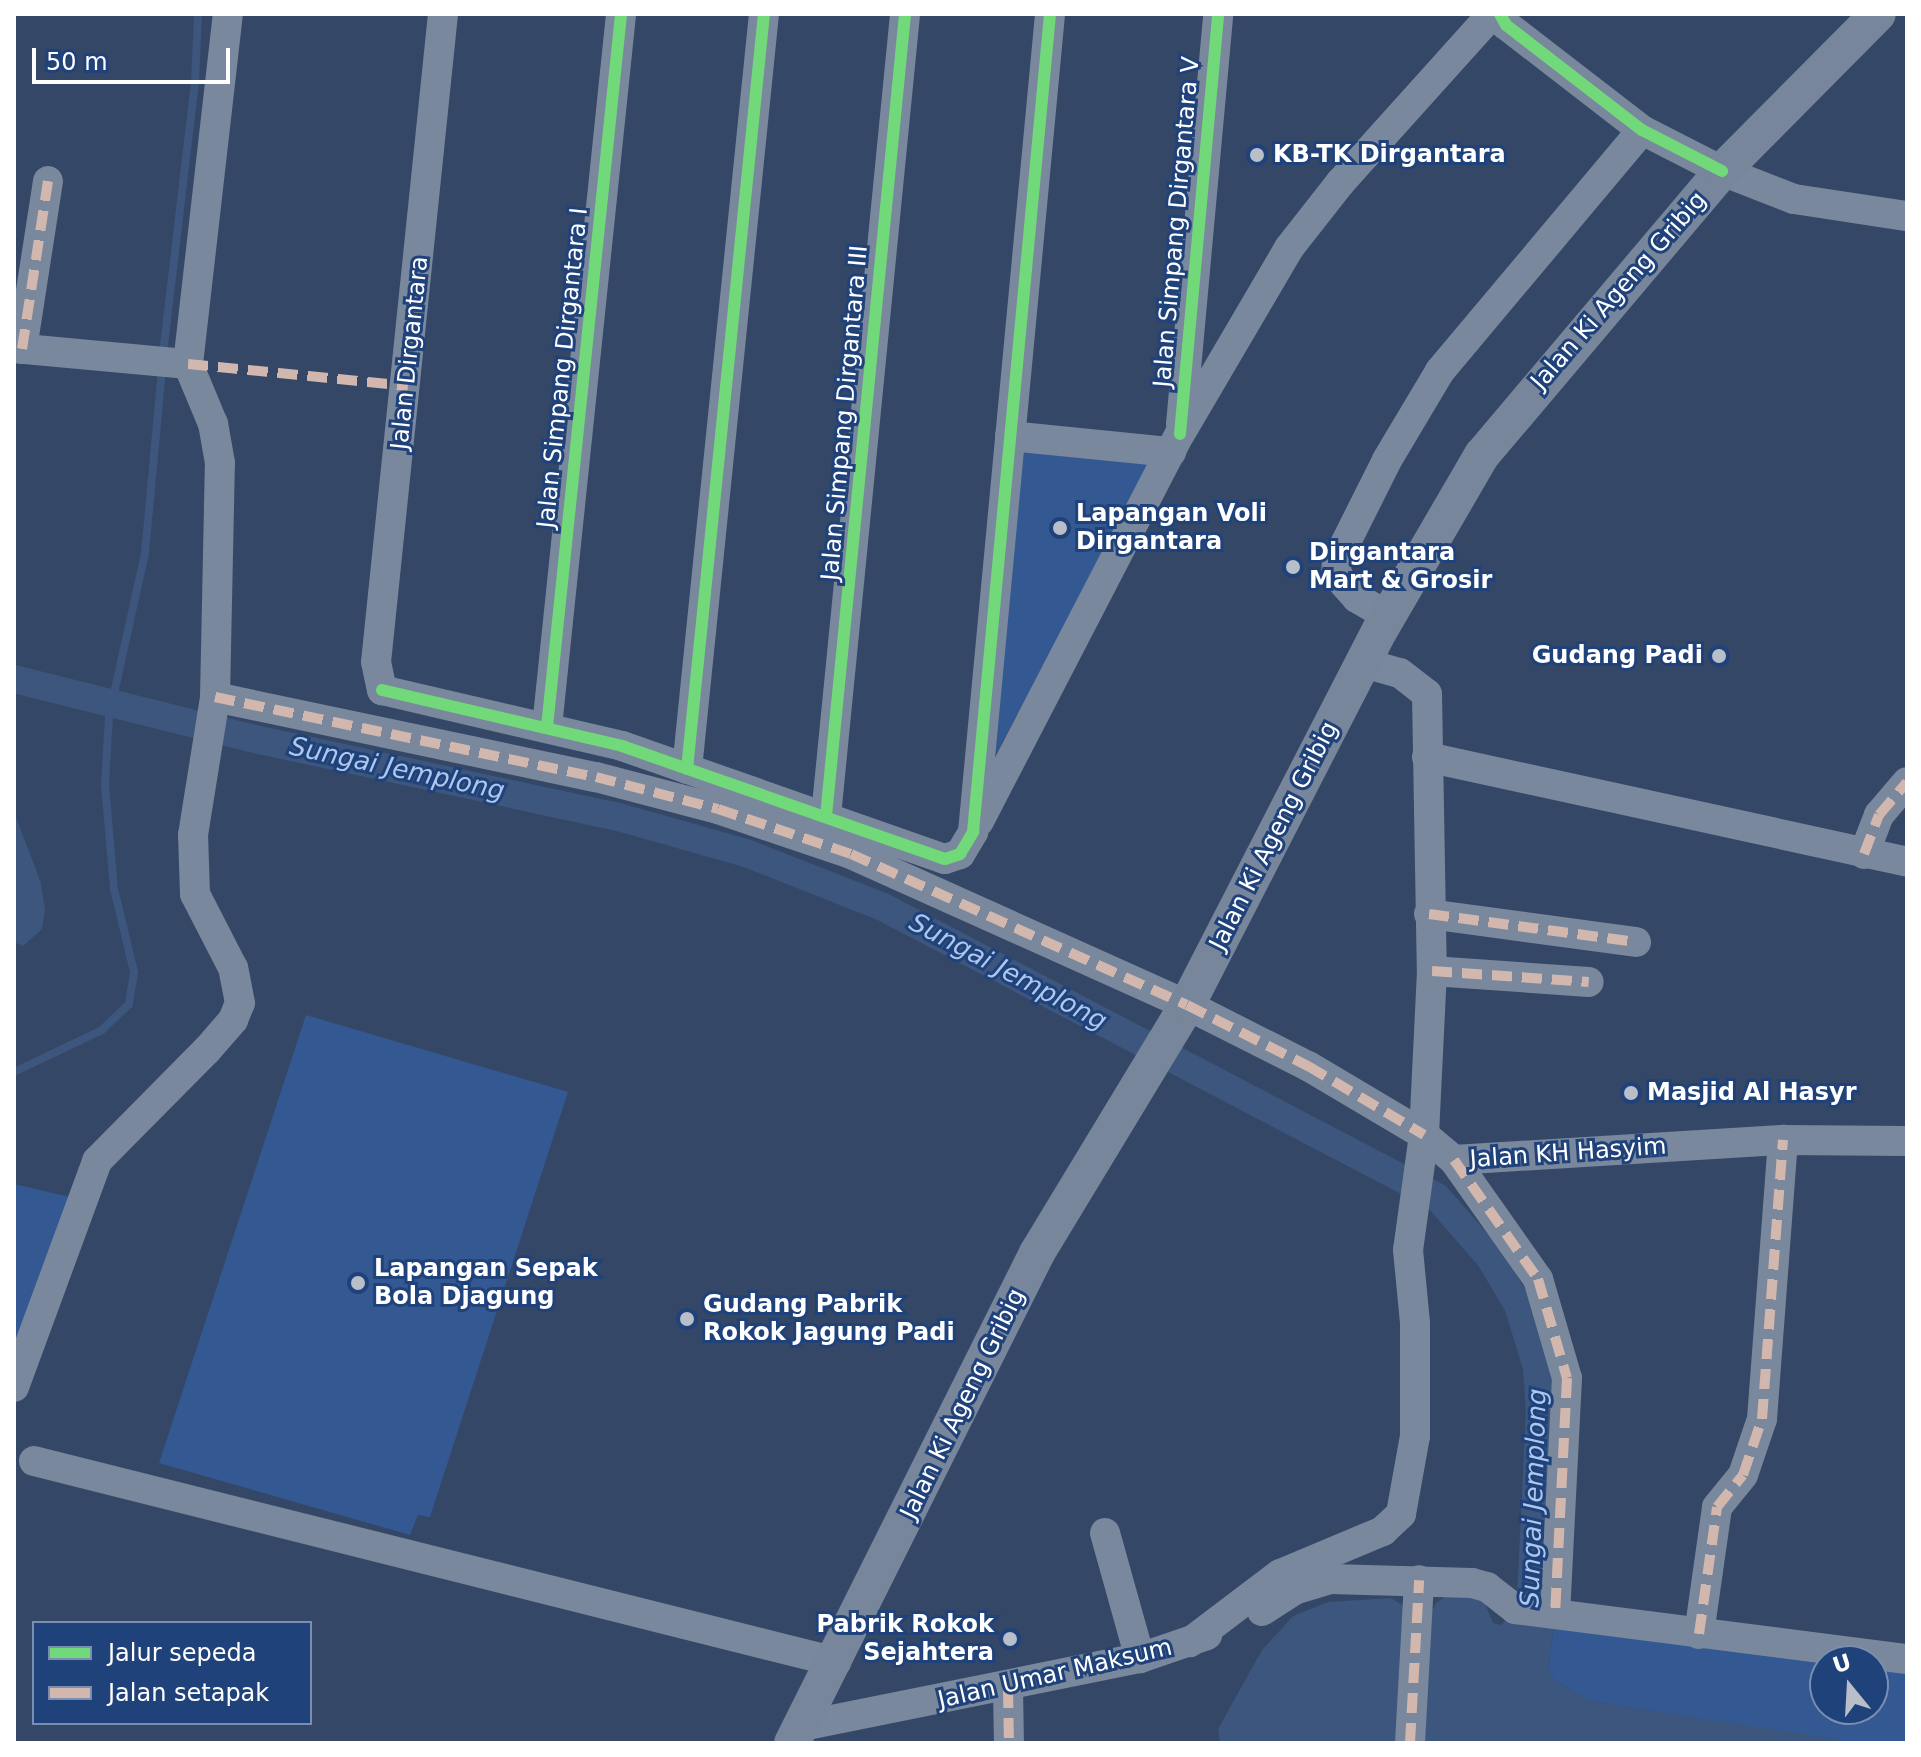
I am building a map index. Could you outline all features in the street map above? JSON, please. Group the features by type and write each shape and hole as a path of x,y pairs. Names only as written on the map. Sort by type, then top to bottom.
{"main road":[{"name":"Jalan Ki Ageng Gribig","path":"797,1735 1037,1253 1184,1009 1388,616 1482,455 1722,171 1878,14"}],"street":[{"path":"14,1387 97,1161 207,1050 233,1020 240,1003 233,968 195,894 193,821 214,702 220,463 213,424 181,364 228,14"},
{"name":"Jalan Dirgantara","path":"443,14 376,662 382,690 547,727"},
{"name":"Jalan Simpang Dirgantara I","path":"547,727 621,14"},
{"path":"687,769 764,14"},
{"name":"Jalan Simpang Dirgantara III","path":"826,816 905,14"},
{"path":"973,832 1050,14"},
{"name":"Jalan Simpang Dirgantara V","path":"1176,443 1218,14"},
{"path":"547,727 687,769 945,859 960,854 1176,443 1289,248 1340,183 1492,14"},
{"path":"1500,14 1506,25 1642,130 1722,171 1794,199 1907,216"},
{"path":"1388,616 1357,598 1336,575 1337,560 1387,460 1440,371 1642,130"},
{"path":"48,181 18,348 181,364"},
{"path":"1010,436 1176,443"},
{"path":"1190,1642 1280,1574 1383,1531 1401,1514 1415,1436 1410,1209 1422,1142 1432,971 1427,694 1400,673 1364,663"},
{"name":"Jalan KH Hasyim","path":"214,702 425,738 718,809 911,877 1308,1066 1454,1160 1783,1140 1907,1141"},
{"path":"1427,757 1907,862"},
{"path":"1864,854 1879,815 1907,782"},
{"path":"1429,914 1636,942"},
{"path":"1432,971 1589,982"},
{"path":"1699,1634 1717,1507 1743,1475 1762,1419 1783,1140"},
{"path":"1454,1160 1494,1210 1538,1279 1567,1378 1553,1614 1907,1659"},
{"path":"34,1461 836,1662"},
{"path":"1105,1533 1140,1658"},
{"name":"Jalan Umar Maksum","path":"797,1735 1140,1658 1240,1623 1316,1581 1418,1594 1487,1587 1515,1609 1553,1614"},
{"path":"1410,1743 1418,1594"},
{"path":"1008,1688 1009,1743"}],"shaded area":[{"path":"1021,449 1145,459 1148,468 993,760"},
{"path":"14,812 41,883 45,910 42,929 23,946 14,942"},
{"name":"Lapangan Sepak Bola Djagung","path":"306,1015 568,1092 430,1517 418,1515 410,1535 159,1463"},
{"path":"14,1184 70,1197 14,1367"},
{"path":"1450,1593 1484,1601 1493,1623 1501,1625 1509,1617 1554,1624 1548,1669 1554,1680 1589,1701 1861,1743 1416,1743 1424,1628 1436,1603"},
{"path":"1391,1598 1412,1611 1405,1743 1220,1743 1218,1729 1262,1650 1293,1616 1328,1602"},
{"path":"1554,1624 1809,1660 1809,1725 1889,1725 1889,1671 1907,1674 1907,1743 1847,1742 1589,1701 1554,1680 1548,1669"}],"waterway":[{"path":"163,354 195,83 198,14"},
{"path":"14,1072 102,1030 129,1004 134,972 114,889 105,785 109,716 145,553 162,368"},
{"name":"Sungai Jemplong","path":"14,679 250,738 615,816 746,853 883,907 1437,1197 1490,1258 1518,1305 1537,1367 1540,1412 1529,1635"}],"marked path":[{"path":"22,349 48,181"},
{"path":"188,364 408,386"},
{"path":"215,697 596,777 718,809 851,854 1187,1005 1308,1066 1424,1135"},
{"path":"1864,854 1879,815 1907,782"},
{"path":"1429,914 1636,942"},
{"path":"1432,971 1589,982"},
{"path":"1699,1634 1717,1507 1743,1475 1762,1419 1783,1140"},
{"path":"1454,1160 1538,1279 1567,1378 1555,1614"},
{"path":"1410,1743 1419,1580"},
{"path":"1008,1688 1009,1743"}],"cycle path":[{"path":"547,727 621,14"},
{"path":"687,769 764,14"},
{"path":"826,816 905,14"},
{"path":"382,690 622,746 945,859 960,854 973,832 1050,14"},
{"path":"1180,434 1218,14"},
{"path":"1500,14 1506,25 1642,130 1722,171"}],"place":[{"name":"KB-TK Dirgantara","path":"1257,155"},
{"name":"Lapangan Voli Dirgantara","path":"1060,528"},
{"name":"Dirgantara Mart & Grosir","path":"1293,567"},
{"name":"Gudang Padi","path":"1719,656"},
{"name":"Masjid Al Hasyr","path":"1631,1093"},
{"name":"Lapangan Sepak Bola Djagung","path":"358,1283"},
{"name":"Gudang Pabrik Rokok Jagung Padi","path":"687,1319"},
{"name":"Pabrik Rokok Sejahtera","path":"1010,1639"}]}
